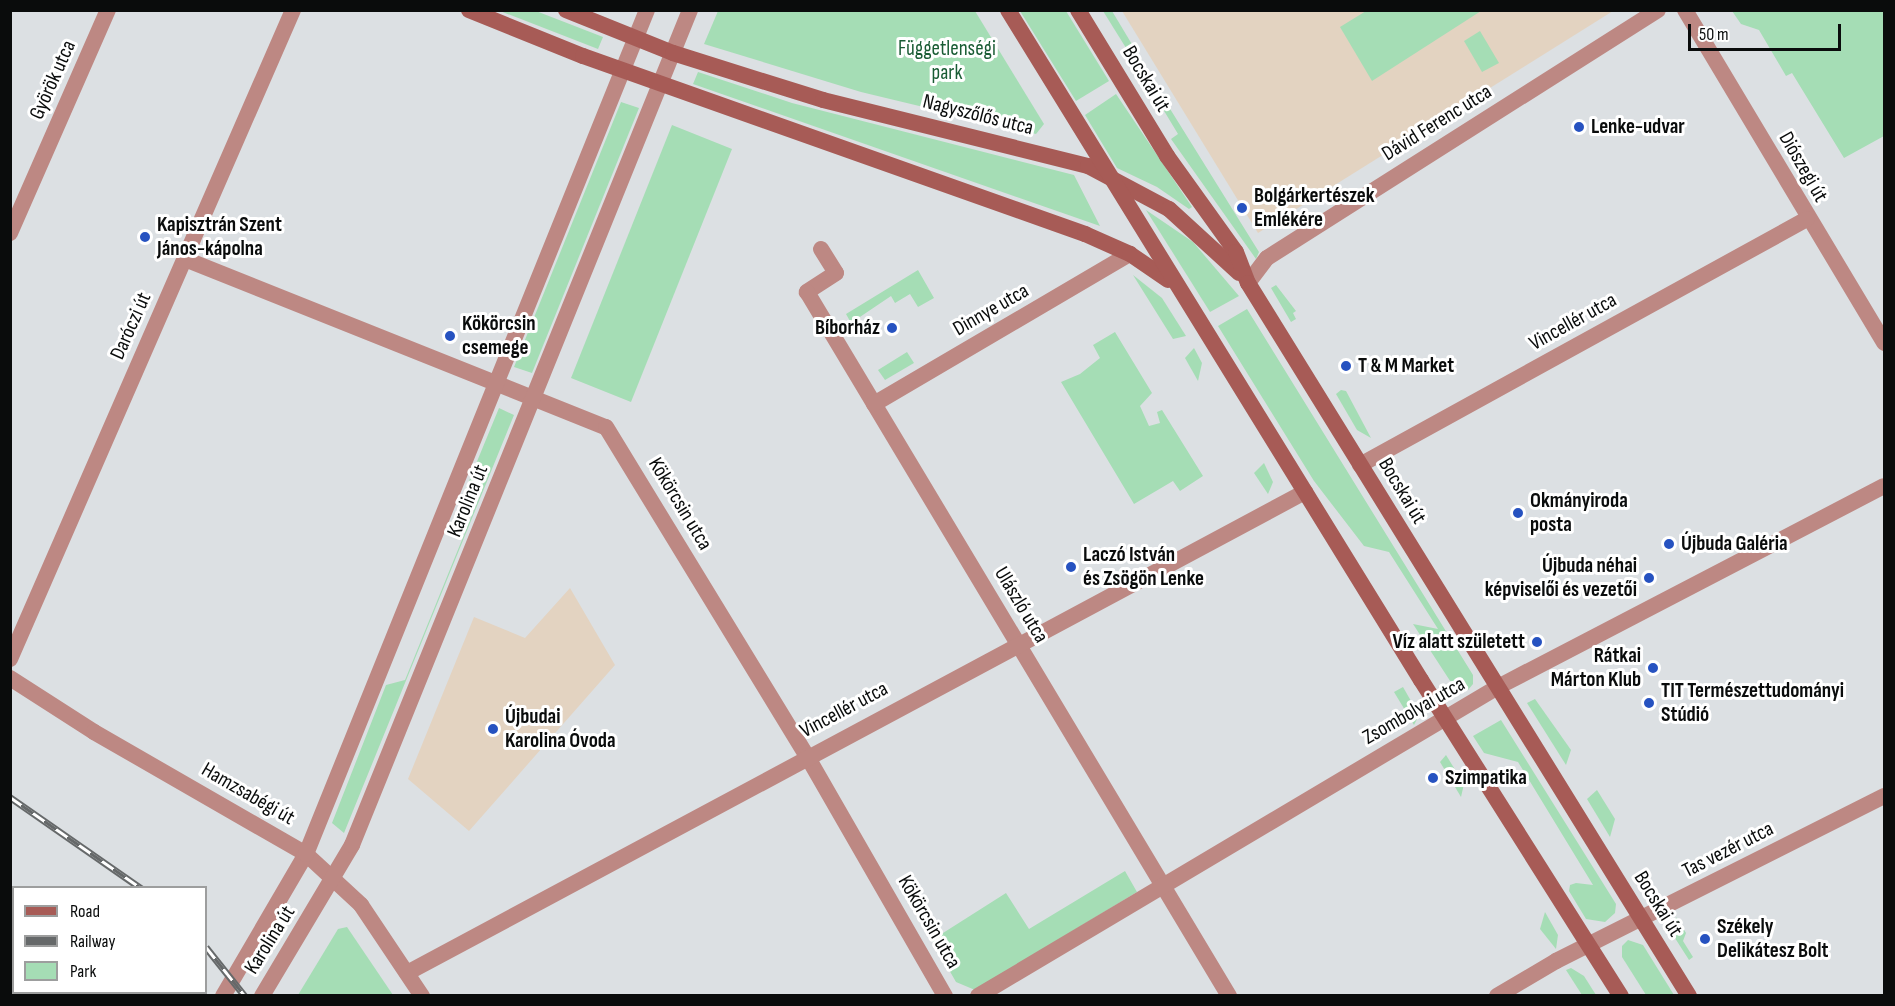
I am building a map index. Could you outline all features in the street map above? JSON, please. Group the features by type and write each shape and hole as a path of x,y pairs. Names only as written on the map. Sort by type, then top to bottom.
{"main road":[{"path":"469,10 661,84 1093,237 1155,268 1178,288"},
{"name":"Nagyszőlős utca","path":"566,10 673,53 823,100 1069,160 1106,174 1177,215 1223,254 1248,283"},
{"path":"1008,10 1106,174 1621,996"},
{"name":"Bocskai út","path":"1078,10 1167,156 1236,252 1248,283 1496,688 1689,996"}],"street":[{"name":"Györök utca","path":"10,233 108,10"},
{"name":"Daróczi út","path":"10,659 293,10"},
{"name":"Karolina út","path":"223,996 306,854 647,10"},
{"name":"Karolina út","path":"262,996 352,845 690,10"},
{"name":"Dávid Ferenc utca","path":"1248,283 1268,258 1658,10"},
{"name":"Diószegi út","path":"1685,10 1807,219 1884,343"},
{"name":"Vincellér utca","path":"1360,465 1807,219"},
{"name":"Ulászló utca","path":"820,249 836,273 807,292 1229,996"},
{"name":"Dinnye utca","path":"874,404 1130,254"},
{"name":"Kökörcsin utca","path":"185,259 606,427 807,756 945,996"},
{"name":"Zsombolyai utca","path":"978,996 1496,688 1884,486"},
{"name":"Vincellér utca","path":"407,973 807,756 1305,492"},
{"name":"Hamzsabégi út","path":"10,678 94,732 306,854 335,877 361,905 422,996"},
{"name":"Tas vezér utca","path":"1497,996 1588,945 1884,796"}],"shaded area":[{"path":"1122,11 1613,11 1258,233"},
{"name":"Újbudai Karolina Óvoda","path":"570,588 615,665 469,831 408,779 474,617 525,638"}],"green space":[{"path":"500,11 536,11 603,37 598,49"},
{"name":"Függetlenségi park","path":"718,11 975,11 1044,124 1036,134 861,92 704,44"},
{"path":"1020,11 1066,11 1109,81 1076,101"},
{"path":"1103,11 1112,11 1142,61 1136,64"},
{"path":"1366,11 1481,11 1372,81 1340,27"},
{"path":"1732,11 1884,11 1884,136 1844,158 1792,73 1786,76 1759,30 1741,24"},
{"path":"1480,31 1499,63 1482,72 1464,41"},
{"path":"698,72 792,103 1074,175 1100,226 693,84"},
{"path":"1149,75 1259,252 1256,259 1171,139 1178,134 1152,91 1145,94 1138,81"},
{"path":"1116,94 1192,207 1189,209 1157,187 1117,168 1085,115"},
{"path":"621,102 639,108 532,373 514,367"},
{"path":"672,125 732,149 631,402 571,378"},
{"path":"1146,210 1193,242 1239,296 1210,312"},
{"path":"918,270 934,298 918,307 910,294 895,303 891,296 851,323 846,314"},
{"path":"1133,275 1162,298 1186,336 1173,339"},
{"path":"1276,285 1296,311 1293,313 1296,319 1291,322 1271,288"},
{"path":"1247,309 1473,675 1473,684 1468,690 1456,690 1413,624 1438,629 1389,552 1364,546 1314,481 1218,326"},
{"path":"1115,332 1152,393 1140,406 1149,426 1160,423 1157,412 1162,410 1203,476 1180,491 1173,481 1134,504 1061,382 1080,374 1100,358 1093,345"},
{"path":"1194,348 1202,363 1198,381 1185,358"},
{"path":"907,352 914,363 885,380 878,370"},
{"path":"1341,390 1346,391 1371,438 1357,430 1336,394"},
{"path":"499,408 514,415 344,833 332,823 386,685 405,680 481,493 464,493"},
{"path":"1264,463 1273,482 1268,494 1254,473"},
{"path":"1403,687 1419,715 1414,725 1394,692"},
{"path":"1535,699 1571,750 1566,765 1527,703"},
{"path":"1501,720 1616,904 1615,913 1605,922 1586,919 1569,891 1570,885 1576,883 1593,885 1518,762 1484,753 1473,736"},
{"path":"1446,755 1464,784 1461,797 1440,762"},
{"path":"1597,790 1615,819 1610,837 1587,799"},
{"path":"1125,871 1137,892 975,990 956,982 932,940 1006,893 1029,929"},
{"path":"1545,912 1558,935 1556,949 1540,929"},
{"path":"1676,917 1686,933 1683,941 1693,957 1689,960 1673,935"},
{"path":"347,927 393,995 298,995 338,929"},
{"path":"1628,940 1643,945 1674,995 1646,995 1622,957 1622,946"},
{"path":"1571,968 1584,976 1596,995 1582,995 1566,970"}],"railway":[{"path":"10,797 138,886"},
{"path":"207,948 245,996"}],"place":[{"name":"Lenke-udvar","path":"1579,127"},
{"name":"Bolgárkertészek Emlékére","path":"1242,208"},
{"name":"Kapisztrán Szent János-kápolna","path":"145,237"},
{"name":"Bíborház","path":"892,328"},
{"name":"Kökörcsin csemege","path":"450,336"},
{"name":"T & M Market","path":"1346,366"},
{"name":"Okmányiroda posta","path":"1518,513"},
{"name":"Újbuda Galéria","path":"1669,544"},
{"name":"Laczó István és Zsögön Lenke","path":"1071,567"},
{"name":"Újbuda néhai képviselői és vezetői","path":"1649,578"},
{"name":"Víz alatt született","path":"1537,642"},
{"name":"Rátkai Márton Klub","path":"1653,668"},
{"name":"TIT Természettudományi Stúdió","path":"1649,703"},
{"name":"Újbudai Karolina Óvoda","path":"493,729"},
{"name":"Szimpatika","path":"1433,778"},
{"name":"Székely Delikátesz Bolt","path":"1705,939"}]}
